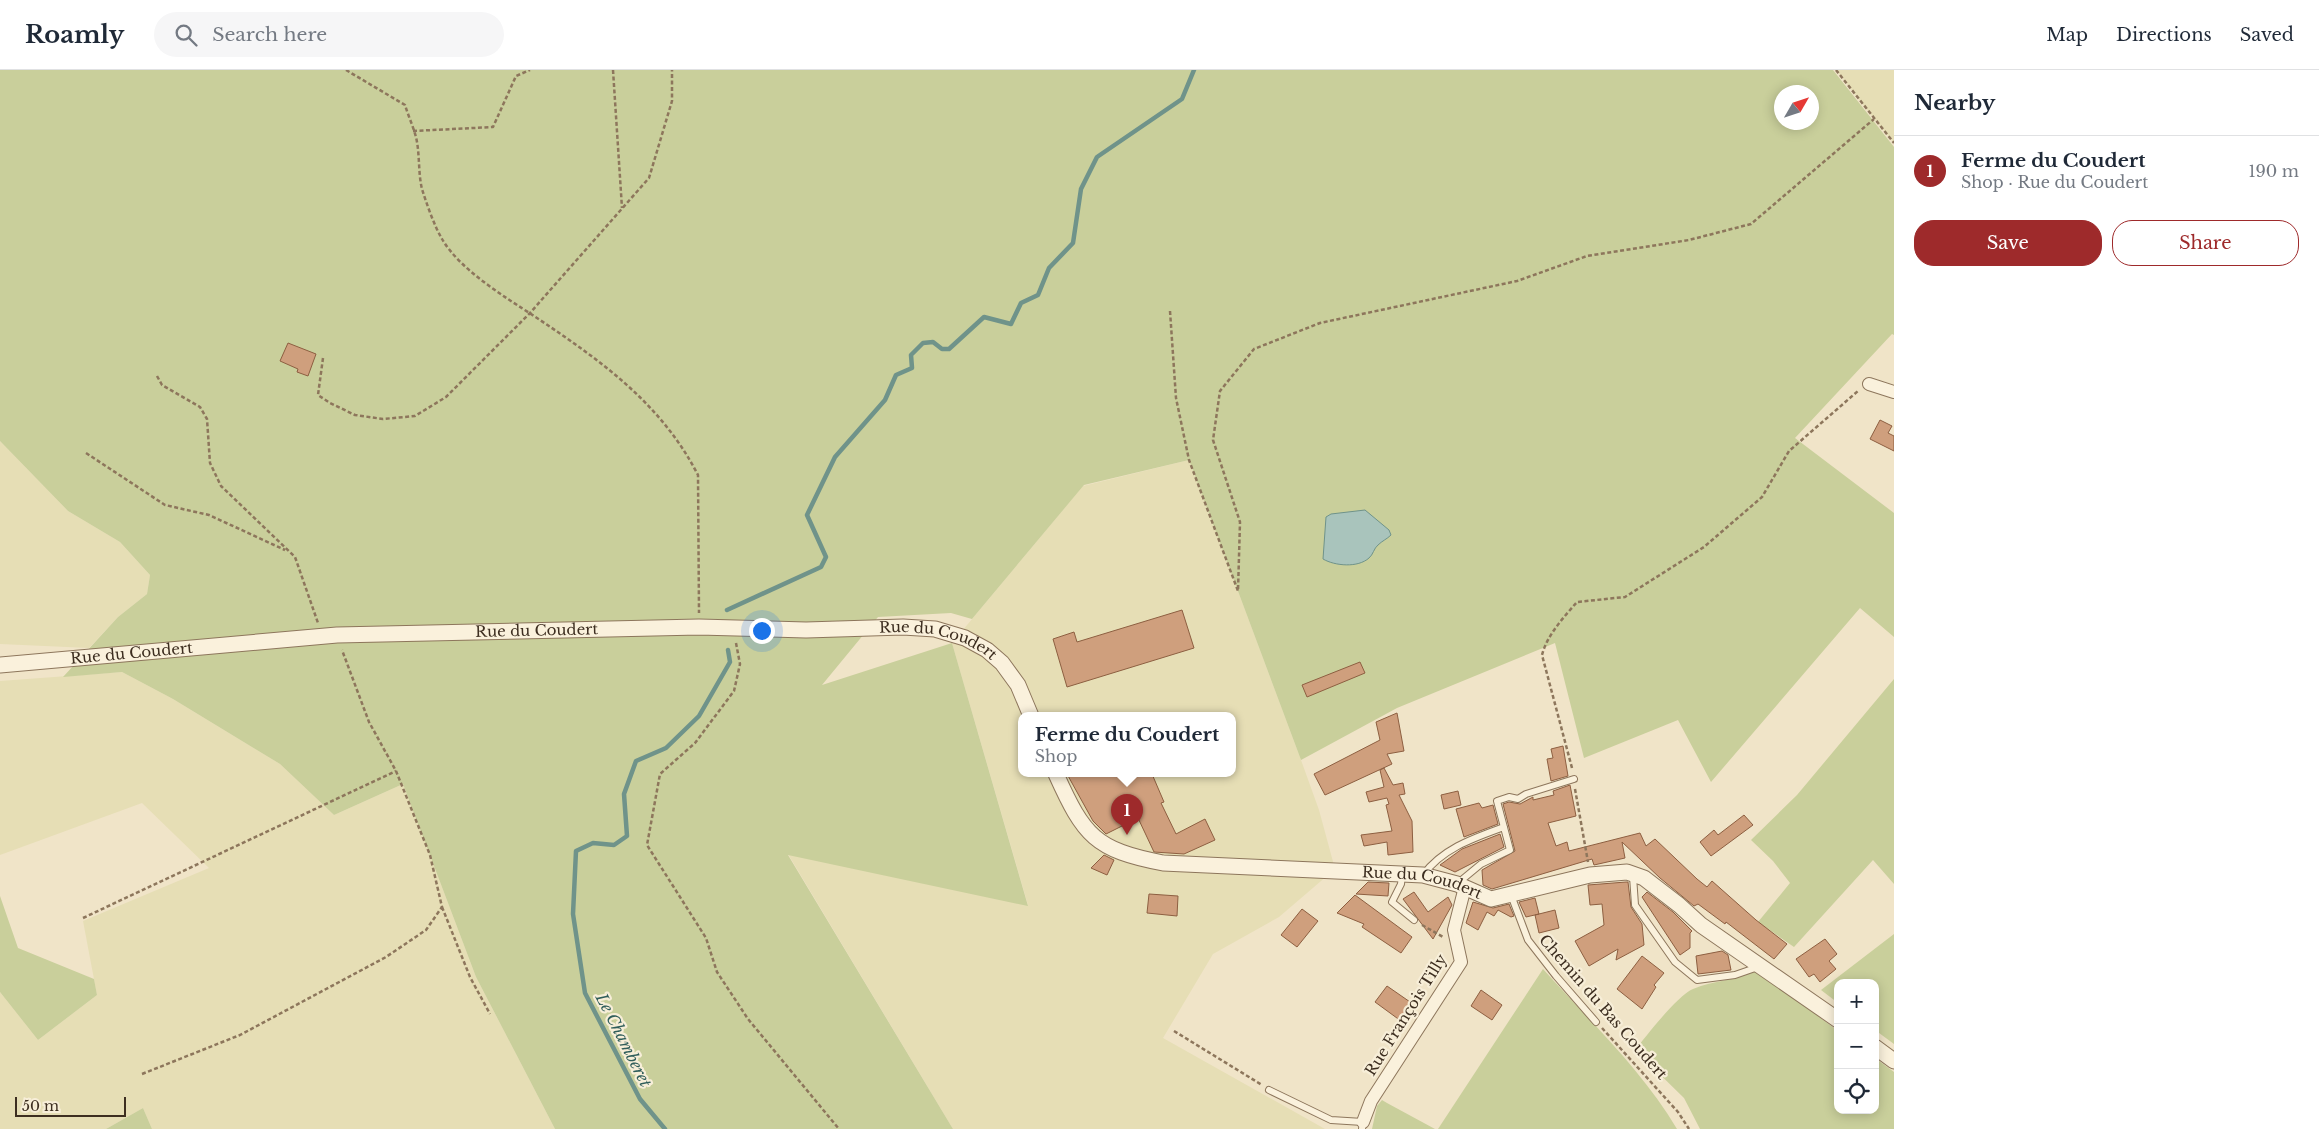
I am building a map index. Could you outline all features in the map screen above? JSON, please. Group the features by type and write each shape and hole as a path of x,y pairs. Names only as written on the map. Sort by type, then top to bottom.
{"street":[{"path":"1870,384 1894,392"},
{"name":"Rue du Coudert","path":"0,665 330,636 700,627 806,630 903,627 935,629 965,638 987,650 1002,663 1018,685 1029,712"},
{"name":"Rue du Coudert","path":"1057,777 1070,806 1087,831 1104,845 1129,857 1163,863 1423,875 1461,886 1492,899 1592,875 1627,872 1654,884 1701,925 1834,1017"},
{"name":"Rue François Tilly","path":"1363,1126 1371,1101 1462,962 1454,930 1461,886"},
{"path":"1879,1049 1894,1061"}],"lane":[{"path":"1461,886 1481,864 1510,850 1497,801 1509,797 1518,799 1526,794 1574,779"},
{"path":"1423,875 1432,863 1464,842 1504,827"},
{"path":"1402,874 1392,902 1414,920"},
{"path":"1633,874 1635,905 1675,962 1697,980 1735,974 1760,966"},
{"name":"Chemin du Bas Coudert","path":"1511,895 1528,940 1596,1022"},
{"path":"1270,1090 1332,1120 1363,1126"}],"path":[{"path":"346,70 405,105 414,130 422,189 442,239 460,261 503,296 594,356 624,381 660,417 688,455 698,475 700,627"},
{"path":"414,130 493,127 516,76 530,70"},
{"path":"613,70 622,209"},
{"path":"323,358 318,395 330,404 355,415 383,419 415,416 446,397 530,313 649,178 672,101 672,70"},
{"path":"1836,70 1894,143"},
{"path":"1170,311 1176,398 1189,460 1238,591 1240,522 1213,440 1220,391 1254,349 1320,323 1517,281 1587,256 1689,240 1751,224 1874,119"},
{"path":"157,376 162,385 200,408 207,419 210,462 221,486 295,556 369,722 396,771 430,855 442,907 470,977 490,1014"},
{"path":"1592,875 1585,850 1586,840 1574,779 1542,655 1544,645 1577,602 1625,597 1704,547 1762,496 1789,452 1855,393 1870,384"},
{"path":"86,453 165,505 209,515 289,551"},
{"path":"733,629 740,664 734,691 695,743 660,774 647,845 706,938 717,972 748,1019 839,1129"},
{"path":"83,918 396,771"},
{"path":"142,1074 240,1035 386,957 426,930 442,907"},
{"path":"1414,920 1439,936"},
{"name":"Chemin du Bas Coudert","path":"1596,1022 1678,1112 1689,1129"},
{"path":"1174,1031 1270,1090"}],"shaded area":[{"path":"1836,70 1894,70 1894,143 1874,119"},
{"path":"0,441 68,511 120,542 150,575 147,594 118,617 89,648 0,644"},
{"path":"1189,460 1319,810 1335,869 1279,917 1213,954 1163,1038 1325,1129 953,1129 788,854 1028,905 952,643 1083,486"},
{"path":"122,672 173,699 280,764 334,815 403,784 476,977 555,1129 152,1129 143,1108 106,1129 0,1129 0,992 38,1040 97,995 83,921 209,868 142,803 0,855 0,681"}],"green space":[{"path":"0,70 1833,70 1894,147 1894,335 1892,334 1795,438 1894,513 1894,637 1860,608 1711,782 1678,720 1584,758 1555,643 1397,708 1301,760 1189,460 1084,485 972,619 951,613 878,617 822,685 952,643 1028,906 788,855 953,1129 555,1129 476,977 403,784 334,815 280,764 173,699 122,672 63,677 118,617 147,594 150,575 120,542 68,511 0,441"},
{"path":"1894,679 1894,884 1873,860 1794,947 1758,922 1790,883 1773,861 1751,840 1797,795"},
{"path":"0,896 18,948 94,979 97,995 38,1040 0,992"},
{"path":"1894,934 1894,1044 1879,1033 1879,979 1835,979"},
{"path":"1543,969 1648,1086 1677,1129 1438,1129"},
{"path":"1756,970 1834,1028 1834,1114 1879,1114 1879,1061 1894,1072 1894,1129 1700,1129 1684,1098 1635,1050 1663,1016 1687,993 1701,986 1748,974"},
{"path":"1834,980 1834,1000 1821,990"},
{"path":"1382,1100 1435,1129 1372,1129 1377,1106"},
{"path":"143,1108 152,1129 106,1129"}],"water":[{"path":"1365,510 1389,530 1391,535 1377,546 1369,558 1359,563 1346,565 1323,559 1326,517 1331,514"}],"building":[{"path":"288,343 316,354 308,376 297,372 298,369 280,361"},
{"path":"1880,420 1892,426 1888,433 1894,436 1894,451 1870,439"},
{"path":"1182,610 1194,648 1067,687 1053,639 1074,632 1077,642"},
{"path":"1360,662 1365,673 1307,697 1302,685"},
{"path":"1397,713 1404,751 1387,754 1392,764 1325,795 1314,774 1380,740 1376,722"},
{"path":"1563,746 1568,776 1551,781 1547,759 1553,758 1551,749"},
{"path":"1384,768 1393,785 1403,783 1405,794 1399,795 1412,821 1413,852 1388,855 1387,842 1364,846 1361,835 1392,831 1386,805 1389,804 1387,798 1369,802 1366,792 1384,787 1380,770"},
{"path":"1069,777 1153,777 1164,802 1161,803 1176,834 1205,819 1215,840 1184,854 1154,852 1138,818 1106,834 1093,821"},
{"path":"1570,785 1576,816 1548,823 1556,846 1567,842 1569,851 1640,833 1646,846 1655,839 1707,887 1712,881 1756,920 1787,944 1774,959 1726,922 1725,924 1698,904 1694,906 1660,878 1622,842 1625,858 1594,865 1592,859 1492,889 1483,885 1482,870 1515,851 1503,804 1509,802 1520,804 1533,797 1533,800 1554,795 1553,791"},
{"path":"1458,791 1461,805 1444,809 1441,795"},
{"path":"1479,803 1482,808 1493,805 1498,824 1464,837 1456,809"},
{"path":"1744,815 1753,825 1711,856 1700,842 1714,830 1718,835"},
{"path":"1500,834 1504,847 1455,872 1440,865 1462,849"},
{"path":"1104,855 1114,860 1107,875 1091,868"},
{"path":"1368,882 1389,883 1388,896 1356,894"},
{"path":"1628,882 1631,907 1642,924 1644,945 1616,960 1618,949 1589,966 1575,941 1604,925 1602,904 1590,905 1588,885"},
{"path":"1414,892 1428,912 1448,897 1452,905 1433,939 1403,899"},
{"path":"1647,892 1673,912 1692,931 1690,933 1690,948 1680,955 1642,897"},
{"path":"1149,894 1178,896 1177,916 1147,913"},
{"path":"1355,895 1412,937 1401,953 1362,927 1364,924 1337,913"},
{"path":"1535,898 1539,914 1526,917 1519,902"},
{"path":"1473,902 1493,908 1509,904 1514,916 1511,917 1498,910 1494,916 1487,912 1478,930 1466,923"},
{"path":"1302,909 1318,921 1297,947 1281,935"},
{"path":"1555,910 1559,928 1539,933 1535,915"},
{"path":"1825,939 1837,954 1829,961 1836,969 1820,982 1814,974 1809,977 1796,959"},
{"path":"1722,951 1728,955 1731,970 1698,974 1696,956"},
{"path":"1642,956 1664,973 1654,985 1656,987 1642,1009 1617,989"},
{"path":"1387,986 1413,1004 1401,1021 1375,1002"},
{"path":"1481,990 1502,1005 1492,1020 1471,1006"}],"waterway":[{"name":"Le Chamberet","path":"727,610 821,567 826,557 807,515 835,457 885,400 896,375 912,368 911,355 923,343 933,342 942,349 949,349 984,317 1011,324 1021,303 1038,295 1049,268 1073,243 1081,189 1097,157 1182,99 1194,70"},
{"name":"Le Chamberet","path":"665,1129 640,1099 585,993 573,914 576,851 593,843 614,845 627,836 624,794 636,761 666,748 699,716 730,662 728,650"}],"place":[{"name":"Ferme du Coudert","path":"1127,835"}]}
